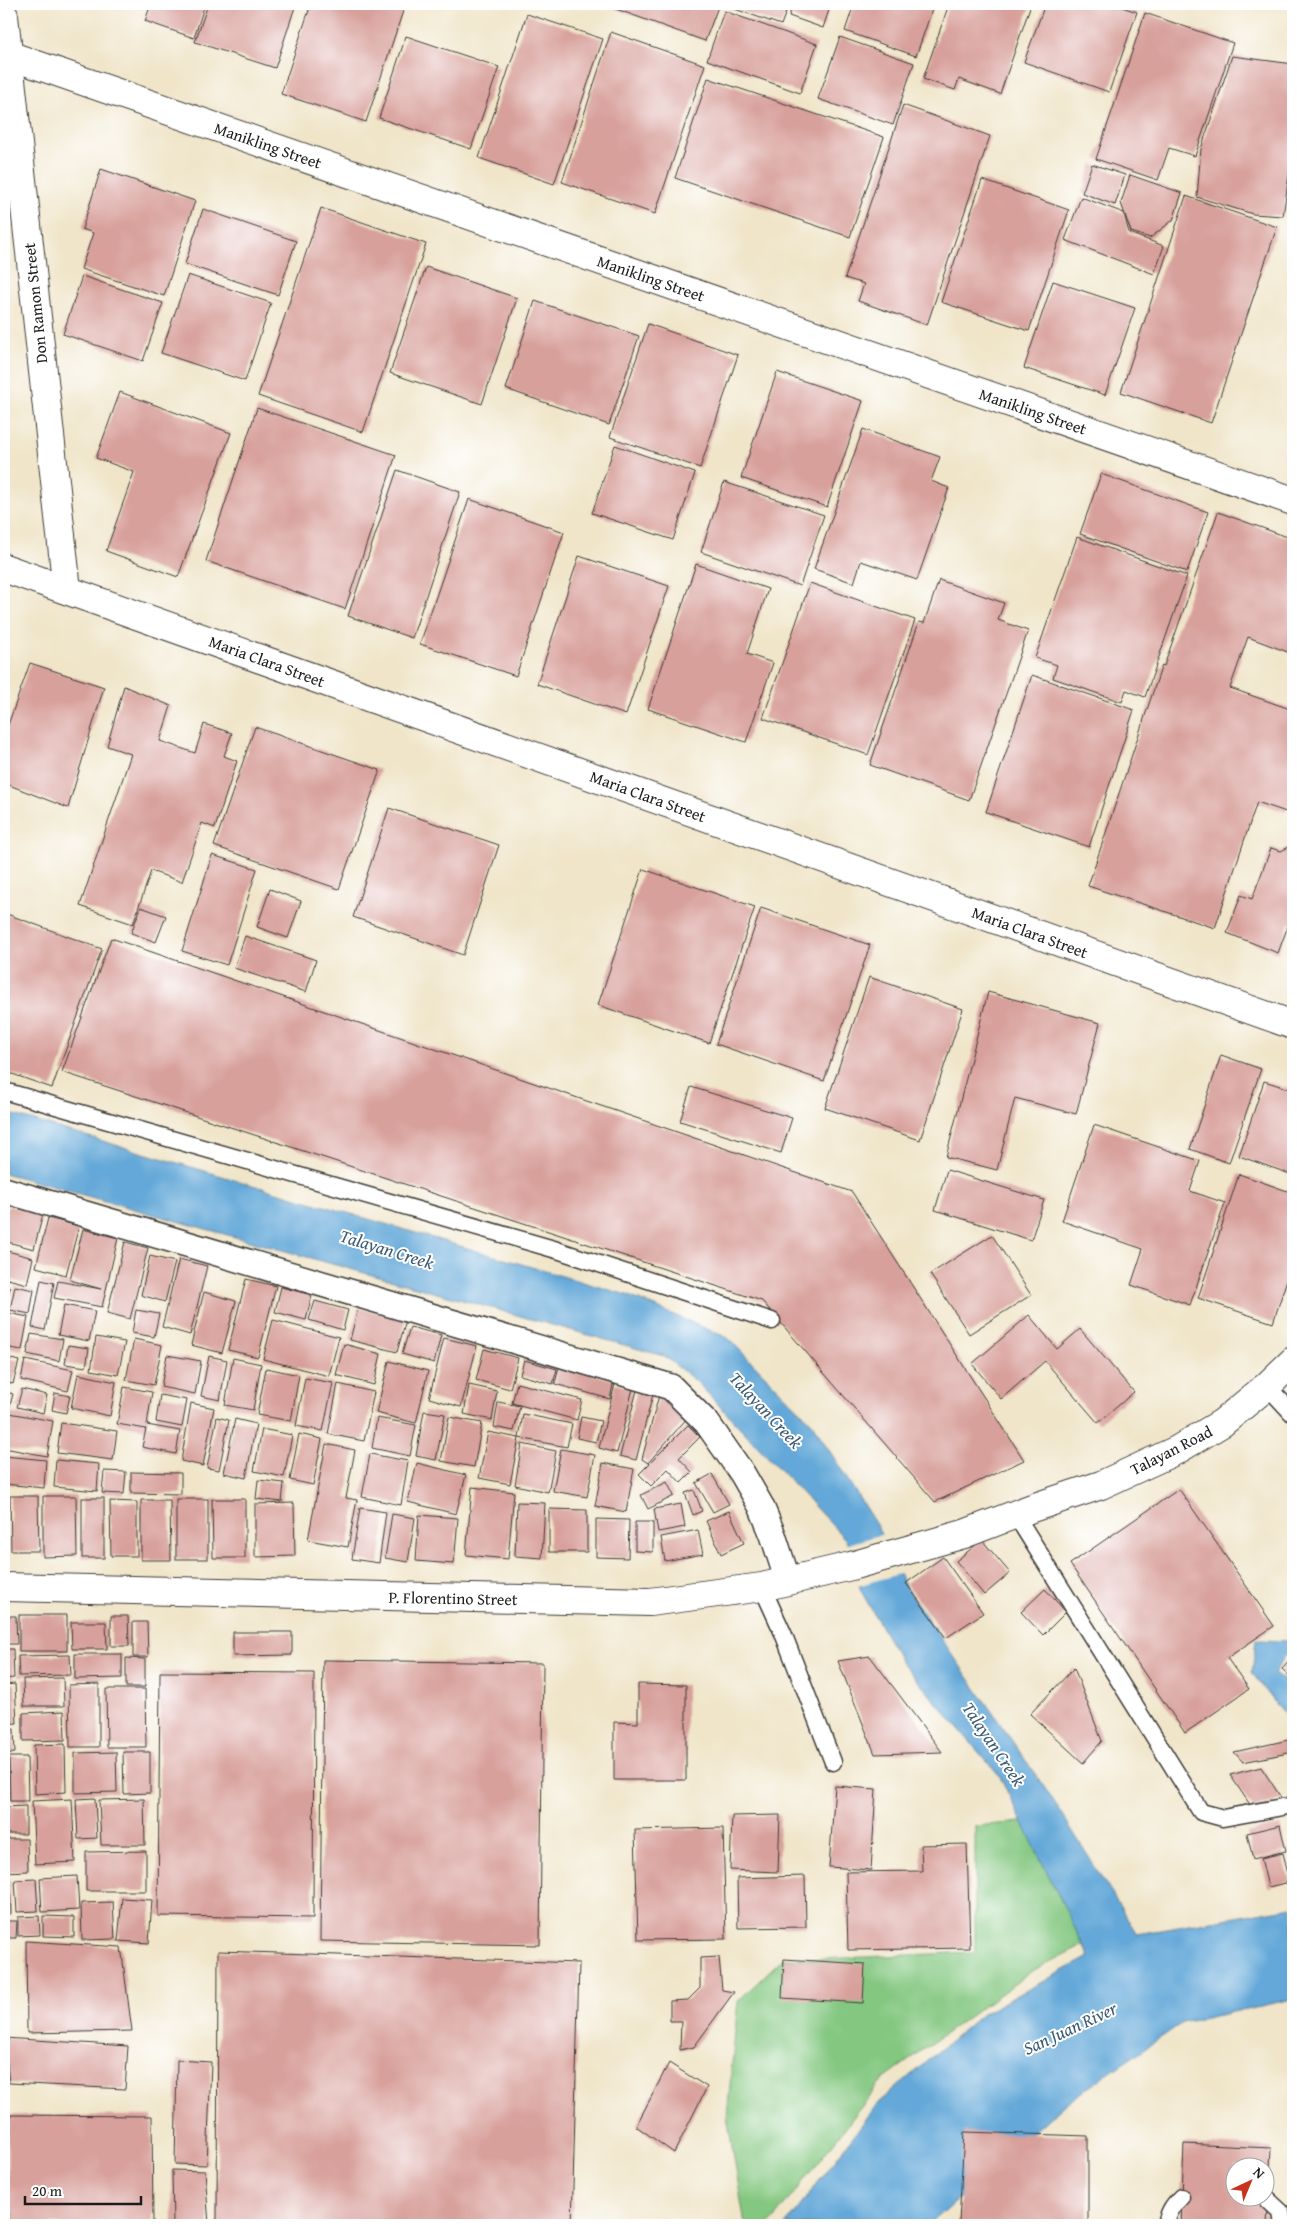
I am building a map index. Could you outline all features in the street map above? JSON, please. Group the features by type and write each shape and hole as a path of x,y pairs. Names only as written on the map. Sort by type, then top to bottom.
{"street":[{"name":"Don Ramon Street","path":"4,16 67,590"},
{"name":"Manikling Street","path":"8,55 1293,501"},
{"name":"Maria Clara Street","path":"4,568 1293,1025"},
{"path":"4,1190 671,1387 707,1424 742,1473 761,1506 773,1535 775,1584"},
{"name":"Talayan Road","path":"898,1553 964,1534 1023,1511 1101,1485 1177,1450 1222,1423 1267,1386 1293,1361"},
{"name":"P. Florentino Street","path":"4,1587 650,1602 775,1584 898,1553"}],"lane":[{"path":"4,1091 557,1250 772,1321"},
{"path":"1267,1386 1293,1414"},
{"path":"1023,1511 1201,1812 1223,1818 1293,1805"},
{"path":"775,1584 783,1633 833,1762"},
{"path":"1166,2225 1172,2206 1182,2197"},
{"path":"1274,2206 1281,2212 1283,2225"}],"green space":[{"path":"1033,1821 1108,1932 1032,1971 883,2079 769,2225 745,2225 727,2116 738,2001 783,1958 820,1959 975,1952 975,1826"}],"water":[{"path":"4,1112 627,1295 728,1338 812,1423 878,1528 905,1586 1053,1800 1137,1934 1293,1907 1293,1999 1182,2023 1067,2102 929,2225 786,2225 878,2103 982,2014 1089,1957 1000,1777 900,1660 861,1591 846,1540 696,1381 664,1356 4,1173"},
{"path":"1256,1640 1293,1641 1293,1644 1274,1673 1293,1686 1293,1722 1291,1723 1252,1673"}],"pier":[{"path":"883,1534 902,1573 857,1586 845,1545"}],"building":[{"path":"151,4 205,4 194,38 145,21"},
{"path":"208,4 296,4 275,68 195,42"},
{"path":"311,4 405,5 366,122 281,94"},
{"path":"602,4 719,4 705,41"},
{"path":"730,4 789,4 781,25 729,7"},
{"path":"793,4 831,4 823,28 789,16"},
{"path":"854,4 934,4 916,56 845,31"},
{"path":"949,4 1031,4 1000,94 959,79 955,90 923,79"},
{"path":"1045,4 1113,4 1137,12 1109,92 1024,62"},
{"path":"724,11 817,44 800,93 707,60"},
{"path":"1145,13 1233,43 1195,156 1169,148 1158,180 1096,159"},
{"path":"527,14 603,39 554,184 479,158"},
{"path":"611,32 705,65 655,214 562,182"},
{"path":"406,36 499,67 471,149 379,118"},
{"path":"840,37 914,63 893,125 818,99"},
{"path":"1232,56 1293,64 1293,148 1283,216 1253,214 1197,197 1201,149"},
{"path":"708,78 884,137 850,237 675,178"},
{"path":"903,105 990,136 927,325 858,301 864,284 845,278"},
{"path":"1092,164 1125,175 1115,205 1082,193"},
{"path":"101,169 195,201 164,296 81,269 93,233 82,229"},
{"path":"1130,175 1182,193 1173,220 1150,238 1131,232 1121,203"},
{"path":"982,180 1069,210 1029,331 941,302"},
{"path":"1186,196 1277,227 1211,423 1121,392"},
{"path":"1081,197 1124,213 1129,233 1164,246 1154,274 1065,240"},
{"path":"321,208 426,244 363,432 258,396"},
{"path":"203,209 296,241 278,295 185,264"},
{"path":"426,267 517,298 482,404 390,373"},
{"path":"188,275 271,303 245,381 161,353"},
{"path":"82,276 163,303 143,361 63,334"},
{"path":"1053,281 1135,308 1105,395 1024,368"},
{"path":"535,301 639,336 609,425 506,389"},
{"path":"648,324 738,355 700,468 610,437"},
{"path":"777,372 863,401 827,507 741,478"},
{"path":"120,392 231,433 178,577 106,551 134,472 96,458"},
{"path":"257,408 396,455 345,609 206,561"},
{"path":"863,429 940,457 931,481 949,488 917,580 861,561 854,583 814,569"},
{"path":"615,445 695,473 673,540 592,513"},
{"path":"397,470 460,492 412,638 348,616"},
{"path":"1101,474 1208,512 1187,572 1080,534"},
{"path":"724,482 824,515 800,586 701,552"},
{"path":"469,499 564,532 516,676 420,644"},
{"path":"1218,512 1293,539 1293,654 1248,637 1230,688 1293,710 1293,789 1286,812 1257,802 1215,928 1088,886 1162,665 1164,666"},
{"path":"1077,537 1187,576 1145,697 1126,690 1122,702 1053,678 1057,665 1035,658"},
{"path":"579,556 669,586 626,715 537,684"},
{"path":"696,564 768,589 747,654 773,663 746,742 648,709"},
{"path":"939,580 1004,603 998,620 1028,631 969,800 870,765 919,622 924,623"},
{"path":"810,583 915,620 868,755 763,718"},
{"path":"30,663 104,687 68,808 4,783 4,736"},
{"path":"1032,675 1134,710 1089,847 986,812"},
{"path":"124,686 171,706 160,741 195,753 204,724 232,733 224,756 237,761 215,828 202,823 182,882 151,871 133,924 80,906 131,754 107,746"},
{"path":"255,727 380,770 339,889 214,846"},
{"path":"389,808 499,845 463,955 353,917"},
{"path":"1293,845 1293,924 1289,923 1278,953 1227,933 1241,895 1252,899 1271,848 1281,851"},
{"path":"212,855 257,869 227,965 182,951"},
{"path":"643,869 755,907 709,1043 598,1005"},
{"path":"270,889 301,901 288,938 257,927"},
{"path":"141,907 166,916 156,942 131,933"},
{"path":"761,908 870,945 824,1081 716,1044"},
{"path":"4,913 102,949 52,1088 4,1071"},
{"path":"245,936 316,960 306,992 234,968"},
{"path":"111,938 852,1192 1024,1460 935,1502 762,1301 62,1072"},
{"path":"869,977 963,1009 920,1140 825,1108"},
{"path":"988,992 1100,1023 1076,1114 1015,1098 997,1170 946,1157"},
{"path":"1221,1055 1261,1069 1229,1163 1190,1149"},
{"path":"1264,1081 1293,1090 1293,1175 1239,1156"},
{"path":"691,1087 792,1118 781,1153 680,1121"},
{"path":"1094,1125 1200,1161 1190,1191 1225,1203 1190,1305 1131,1285 1143,1249 1062,1221"},
{"path":"947,1170 1044,1200 1031,1240 935,1210"},
{"path":"1239,1174 1293,1193 1293,1268 1291,1267 1273,1323 1198,1298"},
{"path":"8,1206 43,1214 34,1249 4,1241 4,1222"},
{"path":"48,1218 79,1226 66,1275 36,1267"},
{"path":"83,1229 118,1238 102,1307 54,1298 58,1281 101,1289 70,1280"},
{"path":"992,1235 1031,1295 969,1334 930,1274"},
{"path":"125,1242 148,1248 130,1319 107,1313"},
{"path":"4,1250 33,1258 27,1284 4,1278"},
{"path":"150,1256 175,1262 165,1302 141,1295"},
{"path":"179,1259 207,1266 190,1335 162,1327"},
{"path":"246,1279 276,1286 258,1357 228,1350"},
{"path":"41,1280 54,1283 45,1330 32,1327"},
{"path":"4,1285 10,1287 6,1305 4,1305"},
{"path":"15,1286 34,1290 30,1314 10,1310"},
{"path":"281,1287 312,1295 306,1320 275,1312"},
{"path":"204,1292 236,1301 222,1353 191,1345"},
{"path":"315,1301 348,1310 343,1330 309,1320"},
{"path":"64,1305 95,1311 89,1341 58,1335"},
{"path":"358,1308 406,1320 397,1352 350,1340"},
{"path":"136,1310 159,1314 154,1337 132,1333"},
{"path":"4,1312 28,1317 22,1350 4,1347"},
{"path":"1029,1315 1057,1349 1080,1329 1134,1392 1098,1423 1045,1361 1001,1399 972,1364"},
{"path":"273,1320 339,1337 329,1376 263,1359"},
{"path":"410,1327 441,1335 434,1363 402,1354"},
{"path":"31,1334 63,1339 59,1361 27,1354"},
{"path":"96,1337 125,1342 118,1375 91,1370"},
{"path":"444,1338 477,1346 461,1407 429,1398"},
{"path":"134,1339 162,1345 154,1385 126,1380"},
{"path":"344,1344 381,1354 374,1385 336,1375"},
{"path":"68,1345 89,1348 86,1367 65,1364"},
{"path":"484,1349 518,1358 510,1389 476,1380"},
{"path":"167,1355 201,1361 195,1394 161,1387"},
{"path":"209,1356 227,1360 220,1400 201,1396"},
{"path":"4,1357 19,1361 13,1384 4,1381"},
{"path":"233,1358 261,1364 253,1410 225,1405"},
{"path":"25,1360 73,1370 68,1391 21,1380"},
{"path":"524,1360 557,1369 553,1384 520,1375"},
{"path":"389,1361 428,1371 416,1423 376,1413"},
{"path":"559,1366 614,1380 610,1399 555,1384"},
{"path":"266,1368 299,1375 291,1421 257,1415"},
{"path":"78,1374 116,1382 110,1416 71,1408"},
{"path":"305,1378 333,1383 323,1431 296,1426"},
{"path":"517,1383 582,1400 577,1420 512,1403"},
{"path":"338,1384 374,1392 364,1441 328,1434"},
{"path":"615,1384 633,1388 617,1453 599,1448"},
{"path":"469,1385 497,1391 492,1420 464,1414"},
{"path":"124,1387 152,1392 147,1425 180,1431 176,1454 142,1447 146,1429 117,1424"},
{"path":"22,1389 47,1395 43,1413 17,1407"},
{"path":"637,1390 653,1394 636,1460 620,1456"},
{"path":"4,1391 13,1394 9,1409 4,1407"},
{"path":"55,1393 70,1396 66,1413 52,1410"},
{"path":"160,1395 187,1400 182,1427 156,1422"},
{"path":"659,1395 679,1401 688,1417 648,1463 642,1459"},
{"path":"498,1402 520,1406 514,1431 494,1427"},
{"path":"191,1403 214,1408 203,1466 181,1461"},
{"path":"424,1411 445,1414 436,1460 416,1456"},
{"path":"4,1412 53,1421 47,1456 4,1448"},
{"path":"523,1414 572,1424 567,1447 519,1438"},
{"path":"217,1417 229,1420 219,1470 207,1468"},
{"path":"449,1417 482,1423 474,1467 441,1461"},
{"path":"581,1417 601,1421 596,1442 577,1438"},
{"path":"377,1418 416,1425 410,1456 372,1448"},
{"path":"235,1419 256,1424 246,1478 224,1473"},
{"path":"61,1423 117,1431 113,1460 57,1453"},
{"path":"688,1425 700,1437 679,1458 692,1472 681,1483 668,1469 651,1486 639,1474"},
{"path":"262,1429 292,1435 284,1477 254,1471"},
{"path":"488,1432 519,1438 510,1484 479,1478"},
{"path":"299,1434 322,1439 313,1485 290,1480"},
{"path":"326,1444 355,1450 346,1498 357,1500 348,1547 308,1540"},
{"path":"522,1444 556,1451 548,1492 515,1485"},
{"path":"561,1449 595,1455 587,1497 553,1491"},
{"path":"370,1454 408,1461 401,1505 362,1497"},
{"path":"4,1456 46,1460 44,1488 4,1484"},
{"path":"56,1460 99,1464 97,1491 54,1487"},
{"path":"417,1463 466,1475 456,1514 408,1502"},
{"path":"603,1463 634,1469 626,1512 595,1506"},
{"path":"104,1471 126,1472 124,1494 102,1493"},
{"path":"131,1472 181,1473 181,1494 131,1493"},
{"path":"712,1474 729,1504 713,1512 696,1483"},
{"path":"258,1480 284,1483 282,1502 256,1499"},
{"path":"667,1482 674,1496 648,1509 641,1495"},
{"path":"472,1487 514,1492 508,1559 466,1555"},
{"path":"1179,1489 1274,1626 1227,1658 1249,1689 1185,1733 1070,1564"},
{"path":"694,1490 702,1511 693,1515 685,1493"},
{"path":"10,1496 38,1496 39,1551 11,1551"},
{"path":"43,1496 76,1496 77,1556 43,1557"},
{"path":"82,1498 104,1498 104,1558 82,1558"},
{"path":"176,1499 208,1499 208,1559 176,1559"},
{"path":"212,1499 245,1499 245,1558 213,1558"},
{"path":"141,1500 170,1500 171,1560 141,1560"},
{"path":"110,1501 137,1502 137,1556 111,1556"},
{"path":"517,1502 545,1503 542,1558 515,1556"},
{"path":"294,1503 295,1556 255,1557 255,1504"},
{"path":"681,1504 685,1527 658,1532 654,1509"},
{"path":"5,1507 6,1554 4,1554"},
{"path":"360,1508 386,1512 379,1563 352,1559"},
{"path":"549,1509 587,1510 587,1552 549,1552"},
{"path":"729,1511 744,1543 721,1554 706,1521"},
{"path":"392,1514 415,1518 408,1562 385,1558"},
{"path":"419,1515 458,1518 454,1564 416,1561"},
{"path":"596,1519 629,1520 628,1558 596,1557"},
{"path":"635,1522 653,1522 653,1552 635,1551"},
{"path":"698,1530 703,1554 665,1561 661,1537"},
{"path":"982,1540 1010,1573 984,1595 956,1561"},
{"path":"943,1557 983,1613 946,1638 906,1583"},
{"path":"1045,1589 1066,1612 1043,1635 1021,1612"},
{"path":"19,1615 67,1615 67,1651 19,1651"},
{"path":"4,1616 16,1616 17,1644 4,1644"},
{"path":"111,1616 128,1616 129,1646 111,1646"},
{"path":"71,1622 106,1622 107,1649 72,1649"},
{"path":"133,1622 147,1622 148,1657 133,1657"},
{"path":"233,1632 292,1632 292,1655 233,1656"},
{"path":"4,1649 13,1649 14,1678 4,1679"},
{"path":"75,1654 122,1654 122,1678 75,1679"},
{"path":"70,1655 71,1675 19,1676 18,1656"},
{"path":"870,1656 942,1752 875,1754 838,1661"},
{"path":"1293,1657 1293,1679 1282,1669"},
{"path":"126,1658 145,1659 145,1687 126,1687"},
{"path":"323,1660 543,1663 540,1945 320,1941"},
{"path":"1074,1668 1102,1741 1083,1763 1030,1714"},
{"path":"160,1672 314,1673 313,1918 158,1916"},
{"path":"63,1678 64,1706 24,1706 23,1679"},
{"path":"15,1684 17,1723 4,1724 4,1685"},
{"path":"99,1684 99,1747 70,1747 69,1685"},
{"path":"638,1684 686,1685 686,1780 614,1780 614,1722 638,1723"},
{"path":"106,1689 145,1689 146,1747 107,1747"},
{"path":"64,1711 65,1740 23,1741 23,1713"},
{"path":"4,1729 14,1729 15,1753 4,1754"},
{"path":"1293,1739 1293,1752 1243,1762 1234,1752"},
{"path":"65,1744 66,1792 35,1794 34,1745"},
{"path":"116,1752 117,1792 75,1793 75,1753"},
{"path":"123,1752 150,1752 150,1793 124,1794"},
{"path":"9,1757 27,1757 28,1801 10,1801"},
{"path":"1261,1767 1282,1799 1253,1809 1230,1775"},
{"path":"835,1786 876,1789 871,1870 829,1867"},
{"path":"95,1798 97,1838 78,1839 76,1799"},
{"path":"72,1799 75,1862 35,1864 32,1801"},
{"path":"144,1799 145,1845 101,1845 99,1800"},
{"path":"26,1806 26,1834 5,1834 4,1807"},
{"path":"780,1815 778,1872 730,1870 732,1816"},
{"path":"1280,1825 1286,1851 1253,1859 1247,1833"},
{"path":"723,1828 726,1939 638,1940 635,1830"},
{"path":"4,1839 27,1839 28,1871 4,1872"},
{"path":"967,1844 970,1948 848,1950 846,1872 922,1871 921,1845"},
{"path":"146,1851 146,1891 86,1891 86,1852"},
{"path":"1283,1853 1290,1882 1268,1887 1261,1858"},
{"path":"77,1876 79,1910 42,1912 40,1878"},
{"path":"805,1876 806,1927 738,1928 737,1878"},
{"path":"4,1878 10,1878 11,1914 4,1914"},
{"path":"36,1879 38,1911 17,1912 15,1880"},
{"path":"122,1898 152,1900 149,1943 118,1941"},
{"path":"113,1902 115,1939 82,1940 81,1903"},
{"path":"39,1916 40,1935 18,1936 18,1917"},
{"path":"43,1916 74,1917 74,1937 43,1936"},
{"path":"4,1921 17,1921 16,1938 4,1938"},
{"path":"26,1941 121,1947 132,2031 27,2033"},
{"path":"218,1951 579,1963 572,2225 217,2225"},
{"path":"719,1957 722,1990 734,1992 694,2047 680,2050 681,2021 670,2021 670,2001 688,2000 700,1988 700,1958"},
{"path":"784,1959 865,1964 863,2003 782,1998"},
{"path":"4,2038 128,2046 125,2089 9,2083"},
{"path":"177,2060 211,2062 207,2165 175,2164"},
{"path":"669,2063 707,2087 674,2153 636,2126"},
{"path":"7,2115 152,2116 153,2225 8,2225"},
{"path":"964,2132 1088,2136 1088,2225 959,2223"},
{"path":"1184,2144 1271,2148 1271,2156 1224,2156 1224,2206 1268,2206 1267,2225 1181,2225"},
{"path":"172,2170 205,2171 209,2225 173,2225"},
{"path":"664,2219 683,2225 662,2225"}],"water label":[{"name":"Talayan Creek","path":"387,1249"},
{"name":"Talayan Creek","path":"766,1410"},
{"name":"Talayan Creek","path":"994,1744"},
{"name":"San Juan River","path":"1070,2028"}]}
